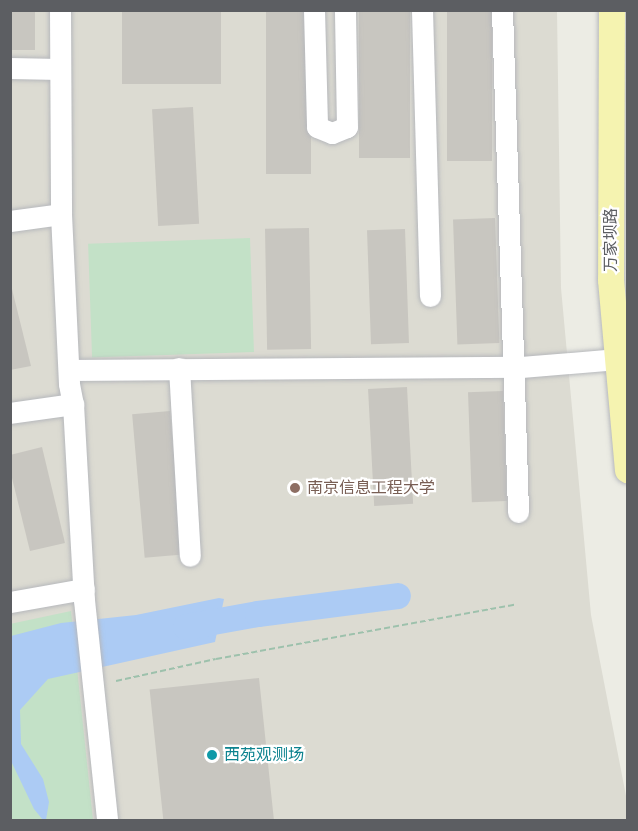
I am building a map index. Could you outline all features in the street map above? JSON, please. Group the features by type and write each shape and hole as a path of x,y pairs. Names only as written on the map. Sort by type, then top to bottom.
{"main road":[{"name":"万家坝路","path":"612,10 611,280 627,470"}],"lane":[{"path":"60,10 61,214 69,370 84,594 107,820"},
{"path":"314,10 317,127 332,133 347,127 345,10"},
{"path":"422,10 430,296"},
{"path":"502,10 518,512"},
{"path":"10,68 59,69"},
{"path":"10,221 61,214"},
{"path":"69,370 515,367 618,359"},
{"path":"178,368 190,556"},
{"path":"10,413 73,404"},
{"path":"10,602 84,594"}],"path":[{"path":"116,681 216,659 514,605"}],"shaded area":[{"name":"南京信息工程大学","path":"10,11 557,11 561,288 591,615 627,801 627,820 11,820"}],"green space":[{"path":"250,238 254,352 92,358 88,244"},
{"path":"71,611 93,820 11,820 10,624"}],"water":[{"path":"219,598 224,599 215,642 48,679 20,710 21,744 43,779 49,802 46,820 43,820 34,809 11,761 11,636 61,623 136,615"}],"building":[{"path":"10,10 35,10 35,50 10,50"},
{"path":"122,10 221,10 221,84 122,84"},
{"path":"266,10 311,10 311,174 266,174"},
{"path":"359,10 410,10 410,158 359,158"},
{"path":"447,10 492,10 492,161 447,161"},
{"path":"193,107 199,224 158,226 152,109"},
{"path":"495,218 499,343 457,344 453,219"},
{"path":"309,228 311,349 267,350 265,229"},
{"path":"405,229 409,343 371,344 367,230"},
{"path":"10,281 31,366 10,370"},
{"path":"407,387 413,504 374,506 368,389"},
{"path":"503,391 507,501 472,502 468,392"},
{"path":"170,411 183,554 145,558 132,414"},
{"path":"42,447 65,543 30,551 10,470 10,455"},
{"name":"西苑观测场","path":"259,678 274,820 163,820 150,689"}],"waterway":[{"path":"186,627 258,614 398,596"}],"place":[{"name":"南京信息工程大学","path":"295,488"},
{"name":"西苑观测场","path":"212,755"}]}
